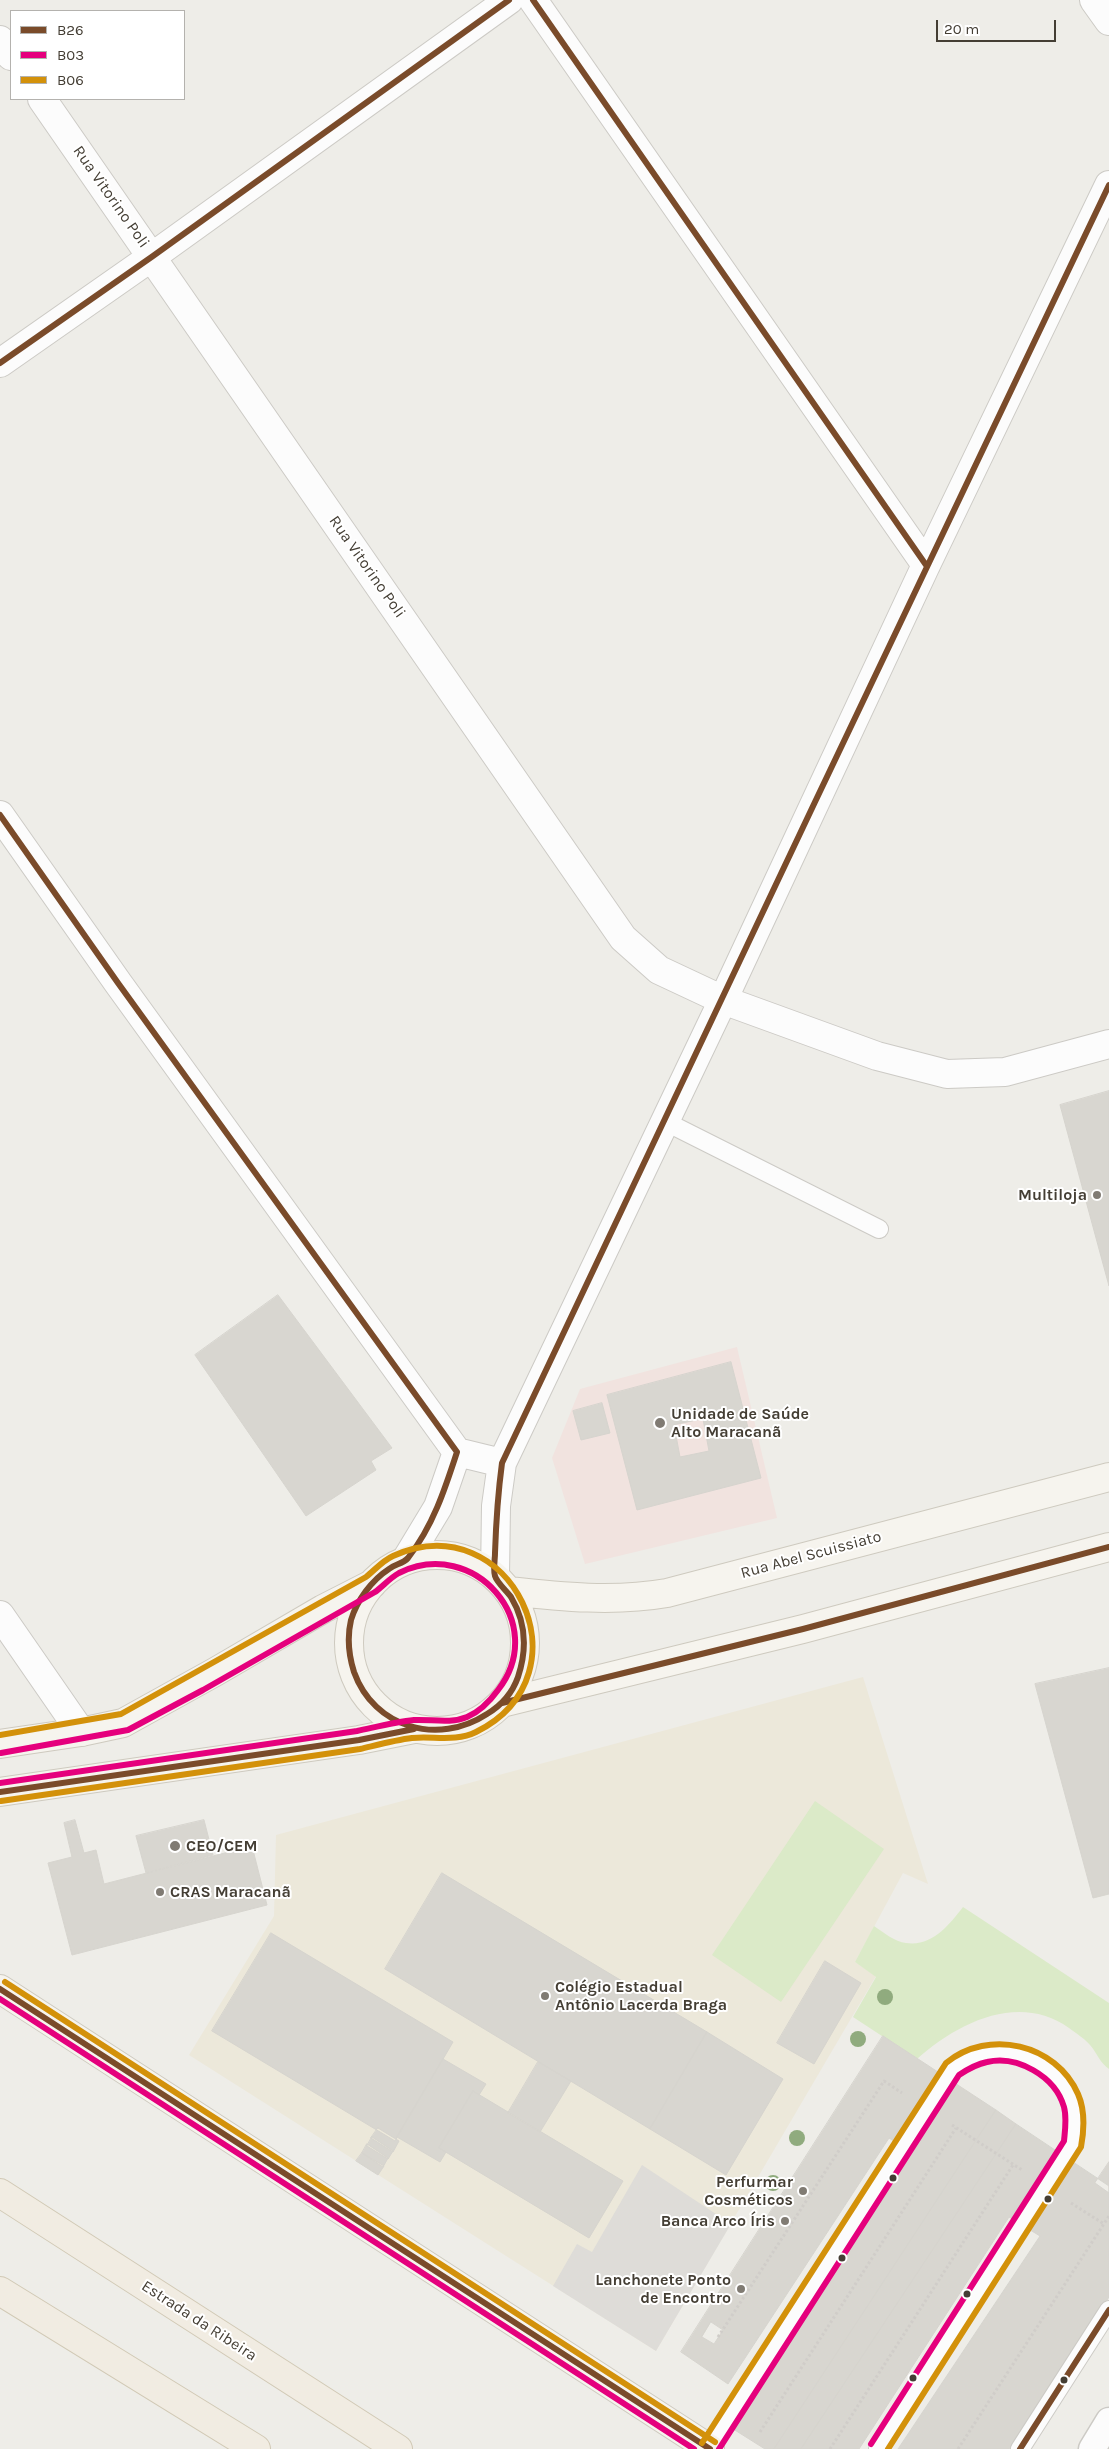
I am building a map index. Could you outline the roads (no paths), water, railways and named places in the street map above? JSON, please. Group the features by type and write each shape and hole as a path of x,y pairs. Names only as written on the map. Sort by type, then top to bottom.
{"main road":[{"name":"Rua Abel Scuissiato","path":"502,1584 552,1596 635,1598 668,1592 1109,1477"},
{"path":"502,1703 803,1629 1109,1547"},
{"path":"0,1792 349,1741 414,1729 446,1731 477,1722 502,1703 516,1682 524,1658 525,1632 519,1611 502,1584 468,1560 437,1554 406,1560 389,1568 360,1601 351,1624 348,1649 353,1673 367,1698 388,1718 414,1729"},
{"path":"0,1744 81,1732 122,1722 153,1708 323,1609 376,1582"},
{"path":"0,1989 710,2449"},
{"name":"Estrada da Ribeira","path":"0,2193 398,2449"},
{"path":"0,2290 256,2449"}],"street":[{"path":"0,363 153,256 509,0"},
{"path":"534,0 926,565"},
{"path":"1094,0 1109,21"},
{"path":"0,40 10,55"},
{"name":"Rua Vitorino Poli","path":"43,100 153,256 623,938 659,970 724,1000 877,1056 947,1074 1005,1072 1109,1044"},
{"path":"502,1584 496,1506 502,1463 724,1000 926,565 1109,185"},
{"path":"0,815 118,983 457,1452 502,1463"},
{"path":"406,1560 438,1507 457,1452"},
{"path":"0,1615 81,1732"},
{"path":"1092,2449 1109,2421"}],"lane":[{"path":"666,1122 879,1229"},
{"path":"710,2449 953,2068 973,2057 996,2052 1018,2054 1040,2063 1057,2078 1070,2098 1075,2120 1073,2144 878,2449"},
{"path":"1020,2449 1109,2310"}],"place":[{"name":"Multiloja","path":"1097,1195"},
{"name":"Unidade de Saúde Alto Maracanã","path":"660,1423"},
{"name":"CEO/CEM","path":"175,1846"},
{"name":"CRAS Maracanã","path":"160,1892"},
{"name":"Colégio Estadual Antônio Lacerda Braga","path":"545,1996"},
{"name":"Perfurmar Cosméticos","path":"803,2191"},
{"name":"Banca Arco Íris","path":"785,2221"},
{"name":"Lanchonete Ponto de Encontro","path":"741,2289"}]}
